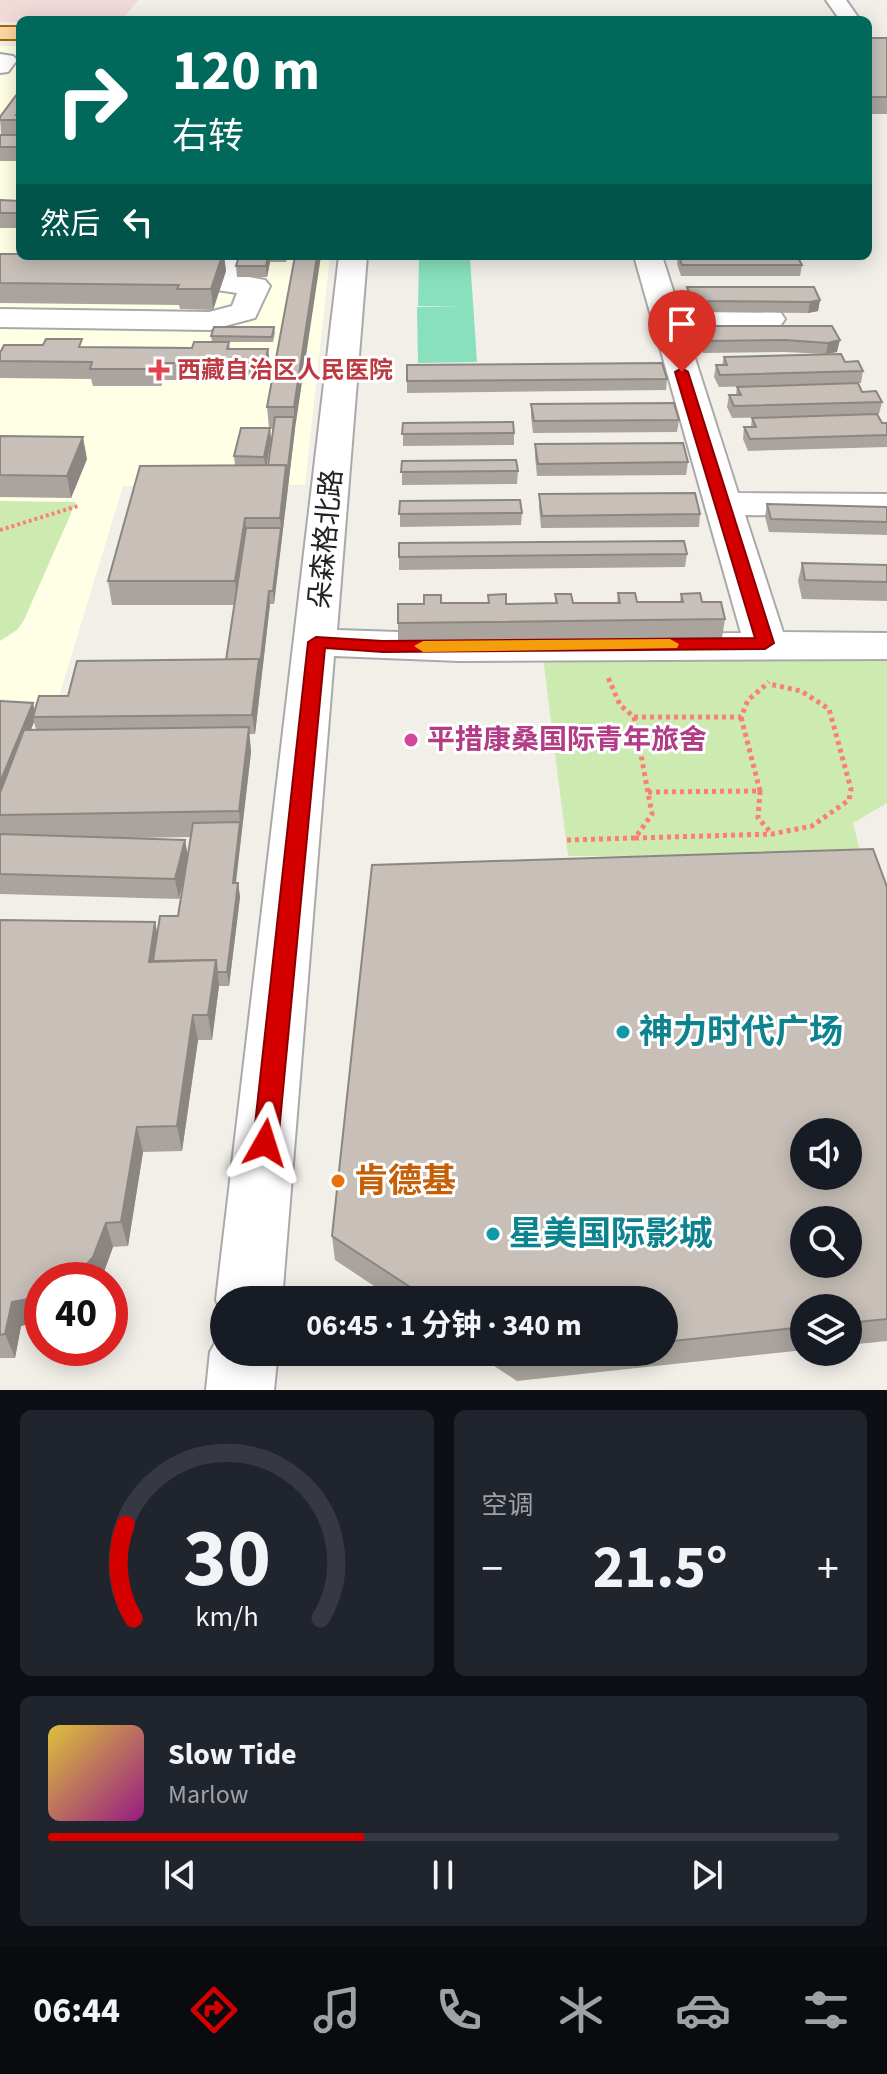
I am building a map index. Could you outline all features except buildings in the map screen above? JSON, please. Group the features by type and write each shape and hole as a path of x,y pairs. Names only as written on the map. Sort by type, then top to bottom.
{"street":[{"path":"0,318 210,321 244,312 255,286 227,284 232,260"},
{"name":"朵森格北路","path":"250,1286 353,260"},
{"path":"649,260 724,504 767,664"},
{"path":"665,318 770,319"},
{"path":"724,504 887,505"},
{"path":"316,642 383,647 594,645 767,664 887,646"},
{"path":"240,1390 243,1366"}],"path":[{"path":"0,530 78,506"},
{"path":"594,645 620,705 634,717 652,814 635,838"},
{"path":"567,840 772,834 812,826 829,818 849,800 851,789 829,709 767,664 756,689 744,703 741,717 760,791 758,818 772,834"},
{"path":"634,717 741,717"},
{"path":"648,792 760,791"}],"shaded area":[{"path":"0,0 138,0 125,16 16,16 16,22 0,22"},
{"name":"西藏自治区人民医院","path":"0,46 16,46 16,260 330,260 305,485 123,486 57,703 0,699"}],"green space":[{"path":"419,260 470,260 477,362 418,363 417,307 464,306 418,306"},
{"path":"0,501 76,502 24,620 17,630 0,641"},
{"path":"749,654 752,660 887,654 887,803 853,823 861,855 568,856 543,657"}],"slow traffic":[{"path":"423,646 670,644"}],"place":[{"name":"西藏自治区人民医院","path":"159,370"},
{"name":"平措康桑国际青年旅舍","path":"411,740"},
{"name":"神力时代广场","path":"623,1032"},
{"name":"肯德基","path":"338,1181"},
{"name":"星美国际影城","path":"493,1234"}],"route":[{"path":"265,1143 316,642 383,647 765,643 682,372"}]}
